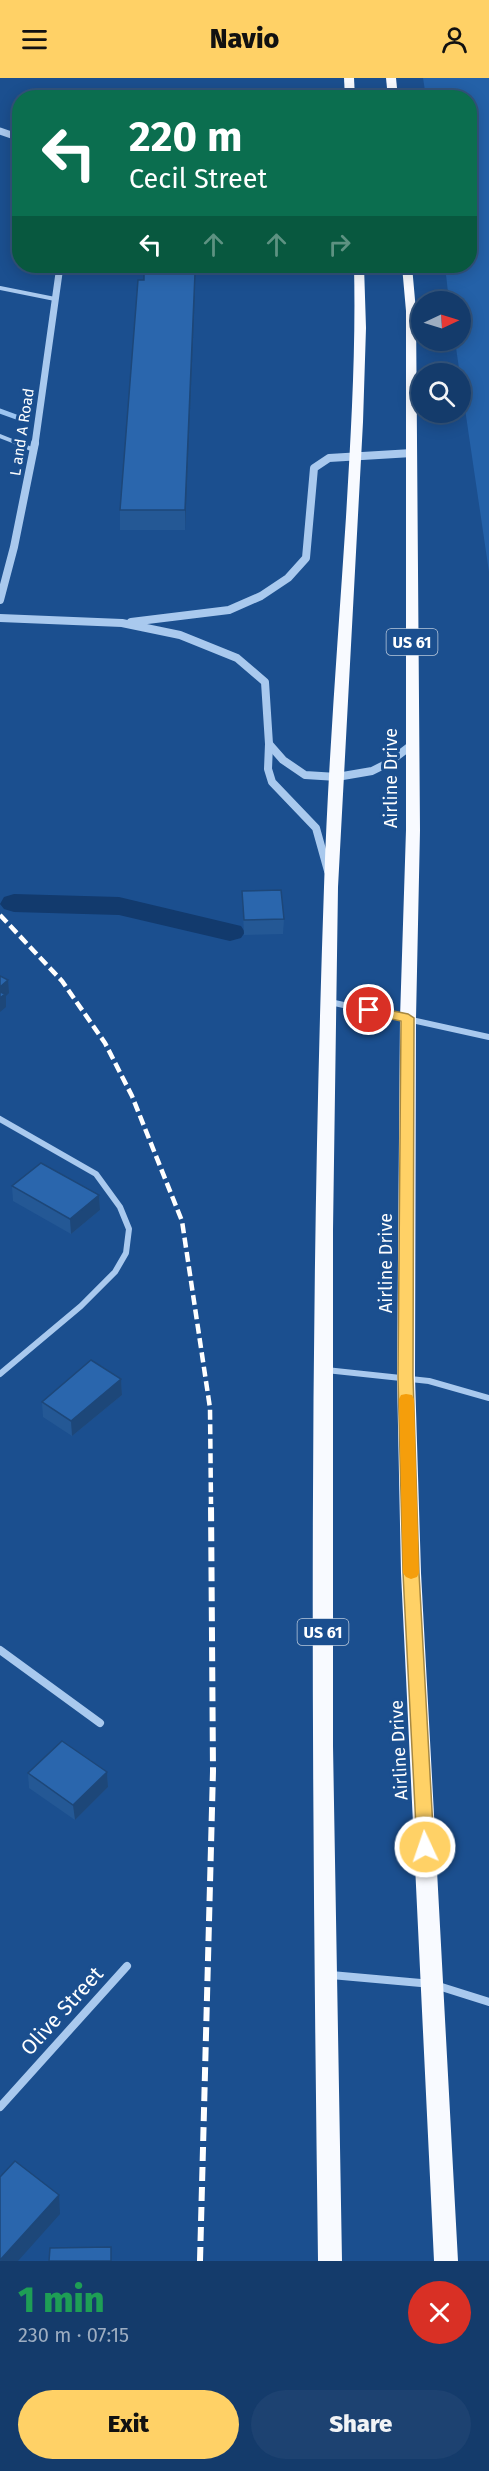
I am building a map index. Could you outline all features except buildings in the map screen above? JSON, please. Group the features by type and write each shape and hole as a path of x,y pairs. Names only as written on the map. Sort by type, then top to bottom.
{"highway":[{"name":"US 61","path":"330,2261 324,1975 322,1370 332,883 356,455 361,301 359,273"},
{"name":"Airline Drive","path":"408,273 411,310 413,744 408,1018 406,1377 411,1573 446,2261"}],"street":[{"name":"L and A Road","path":"0,600 14,547 34,450 59,273"},
{"path":"0,288 55,299"},
{"path":"0,436 34,450"},
{"path":"0,618 122,623 229,610 261,596 288,578 306,558 314,468 329,458 412,453"},
{"path":"122,623 180,635 237,658 265,682 269,744 268,769 272,782 316,828 332,883"},
{"path":"269,744 283,760 305,775 337,777 372,771 388,763 413,744"},
{"path":"329,1002 489,1037"},
{"path":"0,1119 96,1174 120,1207 129,1229 126,1253 115,1272 81,1306 0,1374"},
{"path":"322,1370 406,1377 464,1389 489,1398"},
{"path":"0,1650 100,1723"},
{"name":"Olive Street","path":"0,2107 127,1966"},
{"path":"324,1975 432,1984 489,2002"}],"shaded area":[{"path":"423,78 489,78 489,572 467,423 471,423 471,363 458,363 456,351 471,351 471,291 448,291 446,273 477,273 477,90 425,90"}],"waterway":[{"path":"0,411 19,418"},
{"path":"14,903 119,906 230,932"}],"railway":[{"path":"0,915 62,981 105,1043 132,1096 182,1221 210,1408 211,1504"},
{"path":"200,2261 213,1771 211,1503"}],"slow traffic":[{"path":"406,1399 411,1573"}],"route":[{"path":"369,1010 408,1018 406,1377 411,1573 425,1847"}]}
